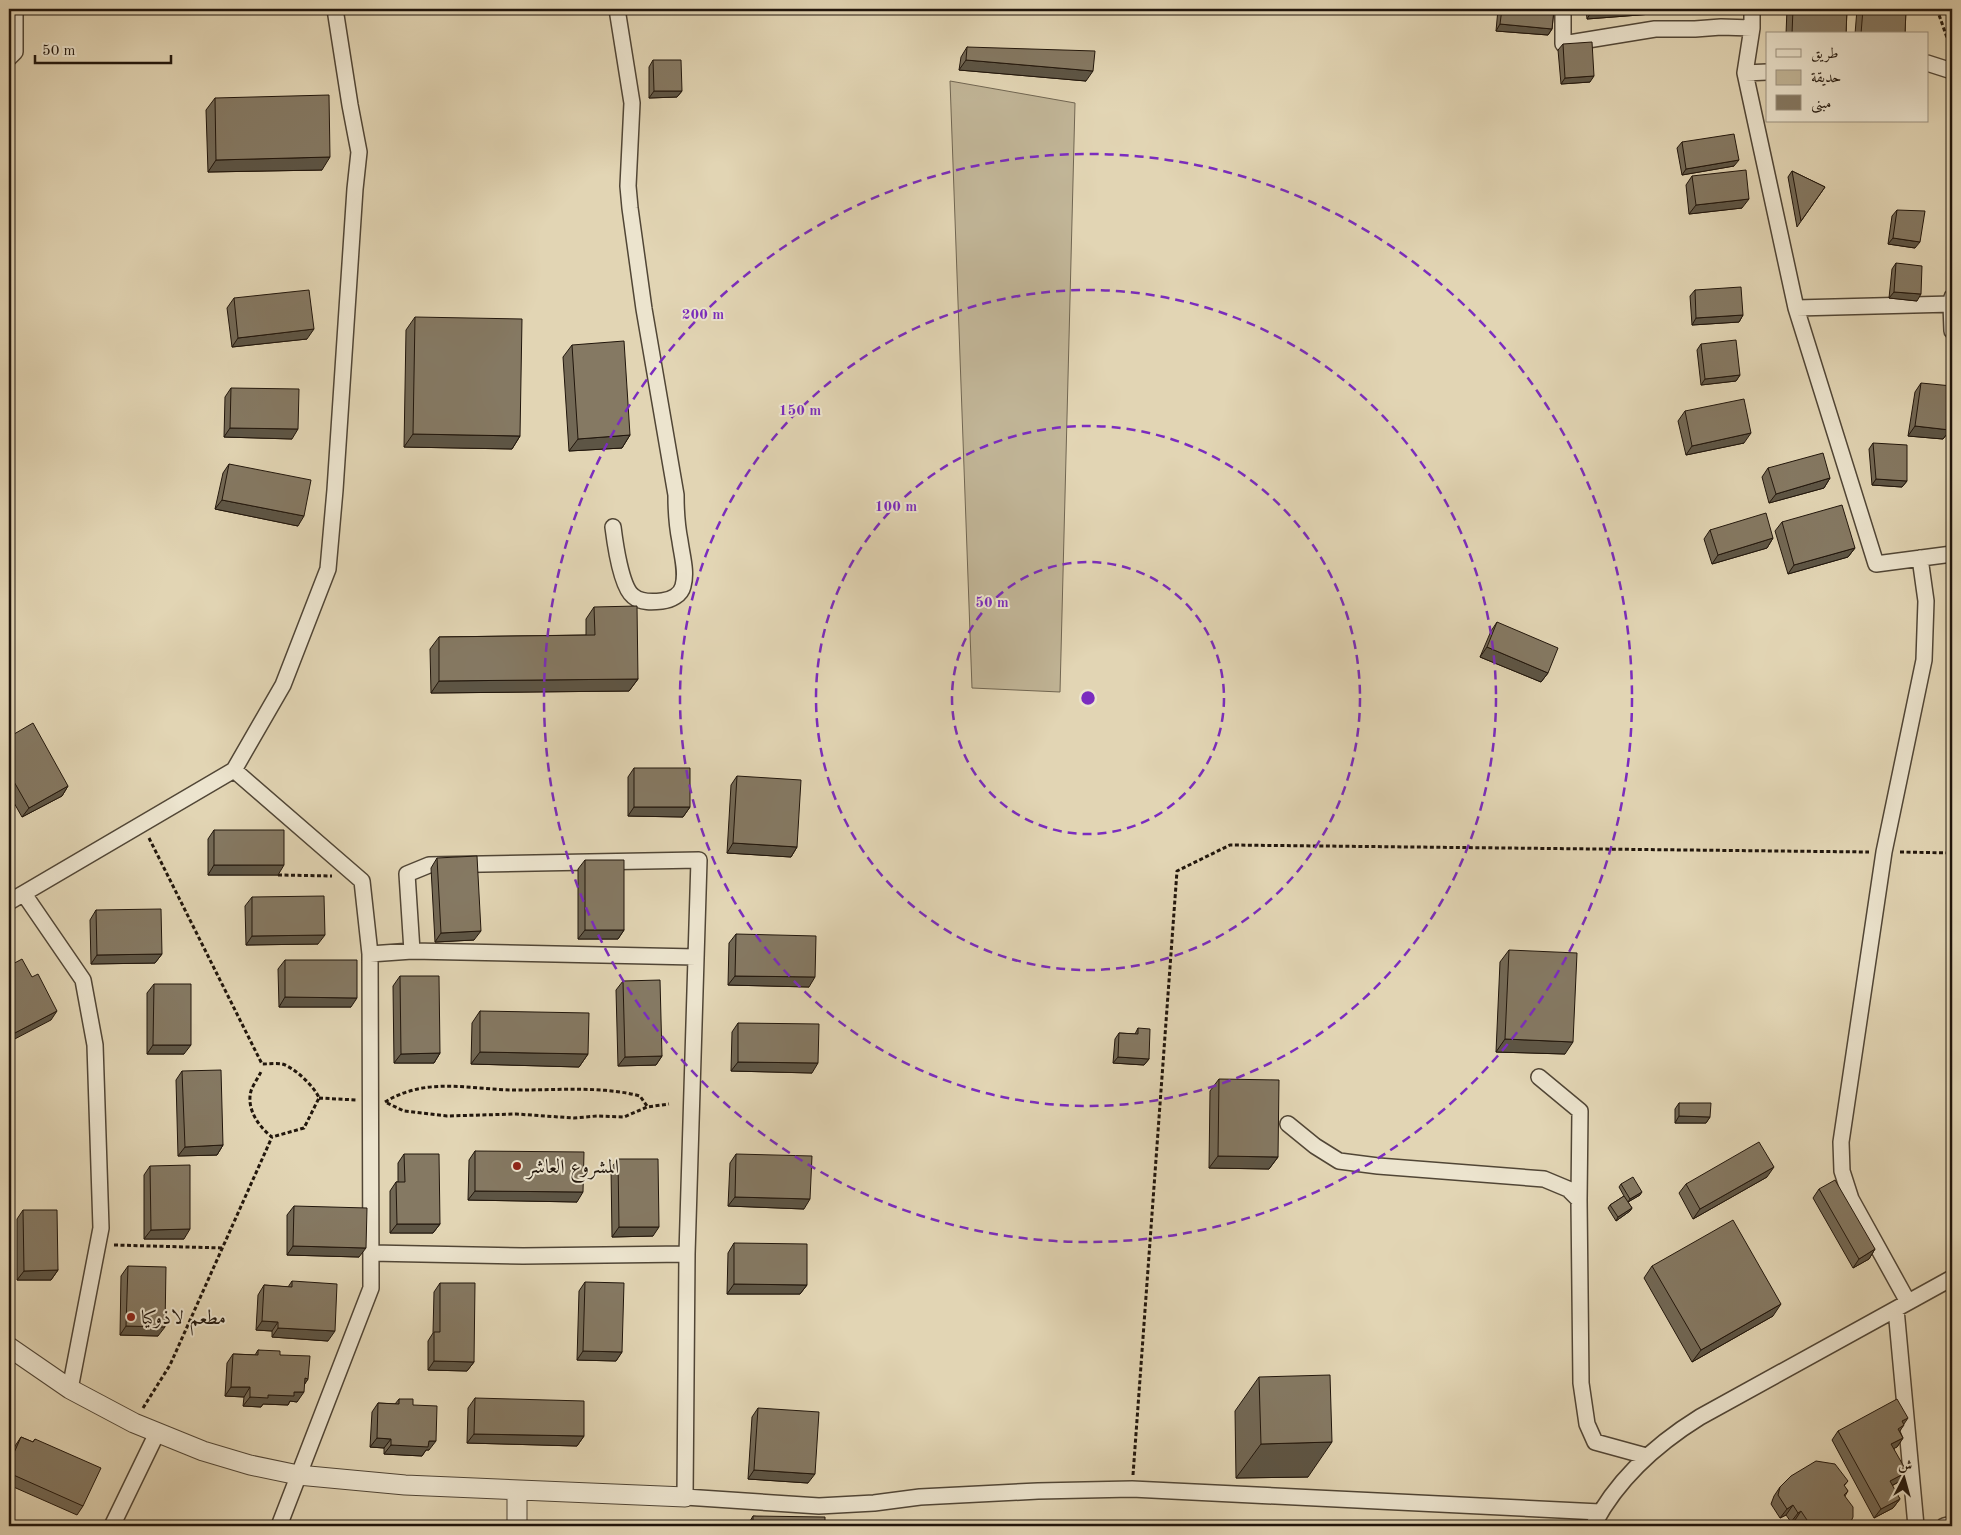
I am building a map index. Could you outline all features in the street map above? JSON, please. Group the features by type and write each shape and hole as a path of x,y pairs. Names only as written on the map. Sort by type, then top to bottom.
{"street":[{"path":"9,58 15,52 15,9"},
{"path":"9,902 234,770 283,685 328,569 355,189 360,152 350,105 335,9"},
{"path":"613,527 625,586 631,595 639,600 652,601 666,600 676,596 682,589 685,579 684,568 676,514 676,495 644,309 630,208 628,186 632,103 617,9"},
{"path":"1563,9 1563,44 1655,29 1752,28"},
{"path":"1752,9 1752,28 1745,73 1796,308 1876,564 1952,554"},
{"path":"1928,63 1952,71"},
{"path":"1745,73 1766,72"},
{"path":"1796,308 1952,302 1952,331"},
{"path":"1916,1526 1902,1306 1851,1199 1844,1178 1840,1157 1840,1142 1884,852 1924,660 1926,602 1920,558"},
{"path":"234,770 362,881 370,954 371,1288 279,1526"},
{"path":"412,951 407,874 429,865 699,860 687,1254 685,1497"},
{"path":"24,894 83,980 95,1045 101,1228 70,1389"},
{"path":"370,954 412,951 696,957"},
{"path":"1539,1077 1580,1111 1578,1200 1581,1382 1587,1424 1595,1442 1646,1456"},
{"path":"1288,1124 1315,1146 1339,1161 1378,1166 1544,1179 1568,1189 1578,1200"},
{"path":"371,1253 523,1256 687,1254"},
{"path":"1593,1526 1600,1512 1621,1482 1646,1456 1675,1433 1700,1417 1952,1278"},
{"path":"9,1346 70,1389 134,1423 203,1451 250,1465 298,1475 405,1485 685,1497 819,1506 874,1503 920,1497 1038,1491 1132,1489 1600,1512"},
{"path":"112,1526 157,1433"},
{"path":"517,1490 517,1526"},
{"path":"1944,1526 1952,1524"}],"path":[{"path":"1937,9 1952,52"},
{"path":"142,824 262,1064 284,1064 302,1076 317,1091 319,1098 304,1128 272,1137"},
{"path":"1132,1489 1177,871 1230,844 1952,853"},
{"path":"278,875 356,876"},
{"path":"261,1072 251,1092 252,1110 261,1128 272,1137"},
{"path":"647,1106 640,1096 618,1090 520,1090 451,1085 419,1088 398,1094 385,1102 404,1111 447,1116 516,1114 574,1118 597,1116 624,1117 647,1106 669,1104"},
{"path":"134,1423 170,1365 272,1137"},
{"path":"112,1245 223,1248"}],"green space":[{"path":"987,9 1077,9 1077,13 987,11"},
{"path":"950,81 1075,103 1060,692 972,688"}],"building":[{"path":"1502,9 1554,9 1552,29 1500,24"},
{"path":"1793,9 1847,9 1846,32 1792,32"},
{"path":"1863,9 1906,9 1905,32 1861,32"},
{"path":"1592,42 1594,76 1565,78 1563,44"},
{"path":"967,47 1095,51 1093,71 966,60"},
{"path":"653,60 681,60 682,91 654,91"},
{"path":"329,95 330,157 216,160 215,98"},
{"path":"1734,134 1739,160 1686,169 1682,142"},
{"path":"1746,170 1749,199 1696,205 1692,176"},
{"path":"1792,171 1825,187 1801,221"},
{"path":"1897,210 1925,211 1920,242 1893,238"},
{"path":"1896,263 1922,266 1921,294 1894,292"},
{"path":"1741,287 1743,315 1696,318 1695,290"},
{"path":"309,290 314,329 238,338 234,298"},
{"path":"415,317 522,319 520,436 413,434"},
{"path":"1736,340 1740,375 1705,379 1701,344"},
{"path":"624,341 630,435 578,439 572,345"},
{"path":"1921,383 1952,386 1950,430 1915,426"},
{"path":"231,388 299,389 298,429 230,428"},
{"path":"1744,399 1751,433 1692,446 1685,411"},
{"path":"1873,443 1907,445 1907,481 1876,479"},
{"path":"1823,453 1830,478 1776,494 1768,468"},
{"path":"229,464 311,480 304,516 222,500"},
{"path":"1842,505 1855,548 1794,565 1782,522"},
{"path":"1766,513 1773,538 1718,555 1710,530"},
{"path":"637,606 638,679 439,681 439,637 595,635 594,607"},
{"path":"1497,622 1558,648 1548,673 1487,647"},
{"path":"33,723 68,786 29,808 9,773 9,737"},
{"path":"634,768 690,768 690,807 634,807"},
{"path":"737,776 801,780 797,847 733,843"},
{"path":"214,830 284,830 284,865 214,865"},
{"path":"477,856 481,931 441,933 437,858"},
{"path":"585,860 624,860 624,930 585,930"},
{"path":"324,896 325,935 252,936 252,897"},
{"path":"161,909 162,954 97,955 96,910"},
{"path":"736,934 816,936 815,977 735,976"},
{"path":"1509,950 1577,953 1573,1042 1505,1039"},
{"path":"22,959 32,977 38,974 57,1011 9,1036 9,966"},
{"path":"285,960 357,960 357,998 285,997"},
{"path":"400,976 439,976 440,1053 401,1054"},
{"path":"660,980 662,1056 625,1057 623,981"},
{"path":"154,984 191,984 191,1045 153,1045"},
{"path":"480,1011 589,1013 588,1054 480,1052"},
{"path":"738,1023 819,1024 818,1063 738,1062"},
{"path":"1138,1028 1150,1029 1149,1059 1118,1057 1119,1033 1138,1034"},
{"path":"221,1070 223,1145 185,1147 182,1071"},
{"path":"1219,1079 1279,1080 1278,1157 1218,1156"},
{"path":"1679,1103 1711,1103 1710,1117 1679,1116"},
{"path":"1759,1142 1774,1167 1700,1209 1686,1184"},
{"path":"475,1151 584,1152 583,1192 475,1191"},
{"path":"404,1154 439,1154 440,1224 397,1224 396,1182 405,1182"},
{"path":"736,1154 812,1156 810,1199 735,1197"},
{"path":"618,1159 658,1159 659,1227 619,1227"},
{"path":"190,1165 190,1229 151,1230 150,1166"},
{"path":"1633,1177 1642,1192 1630,1199 1621,1184"},
{"path":"1835,1180 1875,1249 1859,1259 1819,1189"},
{"path":"1624,1196 1632,1208 1618,1217 1610,1205"},
{"path":"294,1206 367,1208 366,1248 293,1246"},
{"path":"23,1210 57,1210 58,1270 24,1271"},
{"path":"1733,1220 1781,1304 1701,1350 1652,1266"},
{"path":"734,1243 807,1244 807,1285 734,1284"},
{"path":"128,1266 166,1267 165,1327 126,1326"},
{"path":"292,1281 337,1284 335,1331 278,1328 278,1322 262,1321 264,1285 292,1287"},
{"path":"585,1282 624,1283 622,1352 583,1351"},
{"path":"440,1283 475,1283 474,1362 434,1361 434,1332 440,1332"},
{"path":"258,1350 280,1351 280,1355 310,1356 308,1379 305,1378 304,1392 294,1392 294,1396 268,1395 268,1398 250,1397 250,1387 231,1387 233,1354 258,1355"},
{"path":"1330,1375 1332,1442 1261,1444 1259,1377"},
{"path":"475,1398 584,1401 584,1436 474,1434"},
{"path":"399,1399 413,1399 413,1405 437,1406 436,1441 429,1441 428,1447 391,1445 391,1439 377,1438 378,1403 399,1404"},
{"path":"1897,1399 1908,1418 1902,1421 1904,1425 1898,1429 1903,1438 1891,1444 1907,1472 1890,1481 1900,1499 1881,1509 1838,1431"},
{"path":"758,1408 819,1412 815,1474 754,1470"},
{"path":"21,1437 33,1442 35,1439 101,1468 83,1506 9,1473 9,1464"},
{"path":"1816,1461 1835,1464 1848,1481 1844,1485 1848,1491 1844,1495 1853,1507 1853,1517 1849,1526 1811,1526 1801,1511 1798,1513 1793,1505 1787,1509 1778,1495 1780,1487 1791,1476"},
{"path":"753,1516 825,1517 825,1526 753,1526"},
{"path":"9,1522 18,1526 9,1526"}],"place":[{"name":"المشروع العاشر","path":"517,1166"},
{"name":"مطعم لاذوكيا","path":"131,1317"}]}
